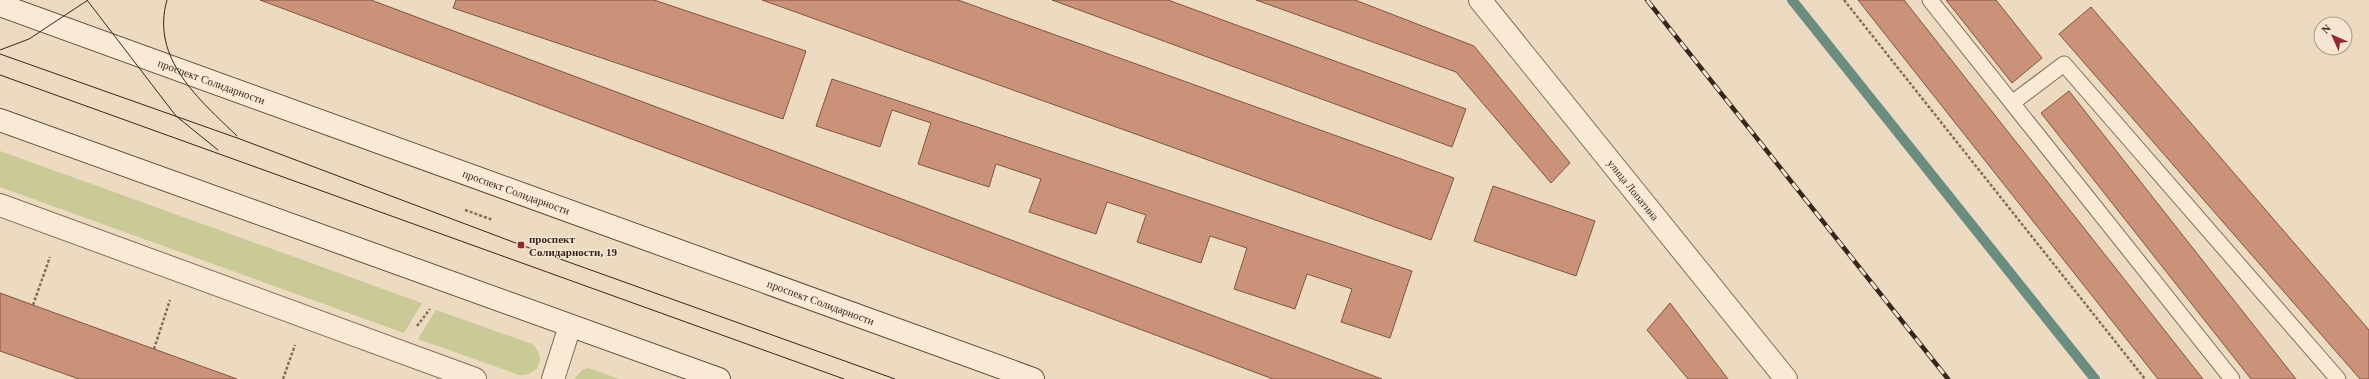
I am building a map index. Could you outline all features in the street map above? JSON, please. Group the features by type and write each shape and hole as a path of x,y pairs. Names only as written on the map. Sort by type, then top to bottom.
{"main road":[{"name":"улица Лопатина","path":"1480,0 1786,379"},
{"name":"проспект Солидарности","path":"0,5 1033,379"},
{"path":"0,120 719,379"},
{"path":"0,205 474,379"},
{"path":"553,379 570,326"}],"lane":[{"path":"1930,0 2232,379"},
{"path":"2012,103 2064,64 2338,379"}],"path":[{"path":"1844,0 2145,379"},
{"path":"465,210 493,220"},
{"path":"33,305 50,257"},
{"path":"154,349 170,300"},
{"path":"414,330 430,309"},
{"path":"283,379 295,345"}],"green space":[{"path":"0,151 422,303 404,333 0,187"},
{"path":"436,310 532,344 537,349 539,355 539,365 532,373 519,375 418,339"},
{"path":"589,368 619,379 574,379 582,370"}],"building":[{"path":"260,0 371,0 1382,379 1273,379"},
{"path":"456,0 654,0 806,51 783,119 453,8"},
{"path":"762,0 958,0 1454,178 1431,240"},
{"path":"1052,0 1168,0 1466,109 1452,147"},
{"path":"1256,0 1355,0 1474,46 1570,163 1551,183 1456,72"},
{"path":"1858,0 1904,0 2203,379 2158,379"},
{"path":"1946,0 1996,0 2042,58 2012,83"},
{"path":"2091,7 2369,330 2369,379 2360,379 2059,34"},
{"path":"832,79 1412,271 1390,338 1341,322 1352,289 1307,274 1295,309 1234,289 1247,248 1210,236 1201,263 1137,242 1146,215 1107,202 1096,234 1029,212 1041,179 996,164 989,187 918,164 931,123 892,110 880,147 816,126"},
{"path":"2069,91 2296,379 2251,379 2041,113"},
{"path":"1493,186 1595,221 1576,276 1474,241"},
{"path":"0,293 237,379 79,379 0,351"},
{"path":"1670,303 1728,379 1688,379 1647,330"}],"waterway":[{"path":"1792,0 2095,379"}],"tram line":[{"path":"87,0 176,116 218,150"},
{"path":"0,50 29,39 88,0"},
{"path":"167,0 164,21 166,41 172,59 182,77 194,93 237,136"},
{"path":"0,54 240,139 521,245 895,379"},
{"path":"0,75 844,379"}],"railway":[{"path":"1647,0 1948,379"}],"place":[{"name":"проспект Солидарности, 19","path":"521,245"}]}
